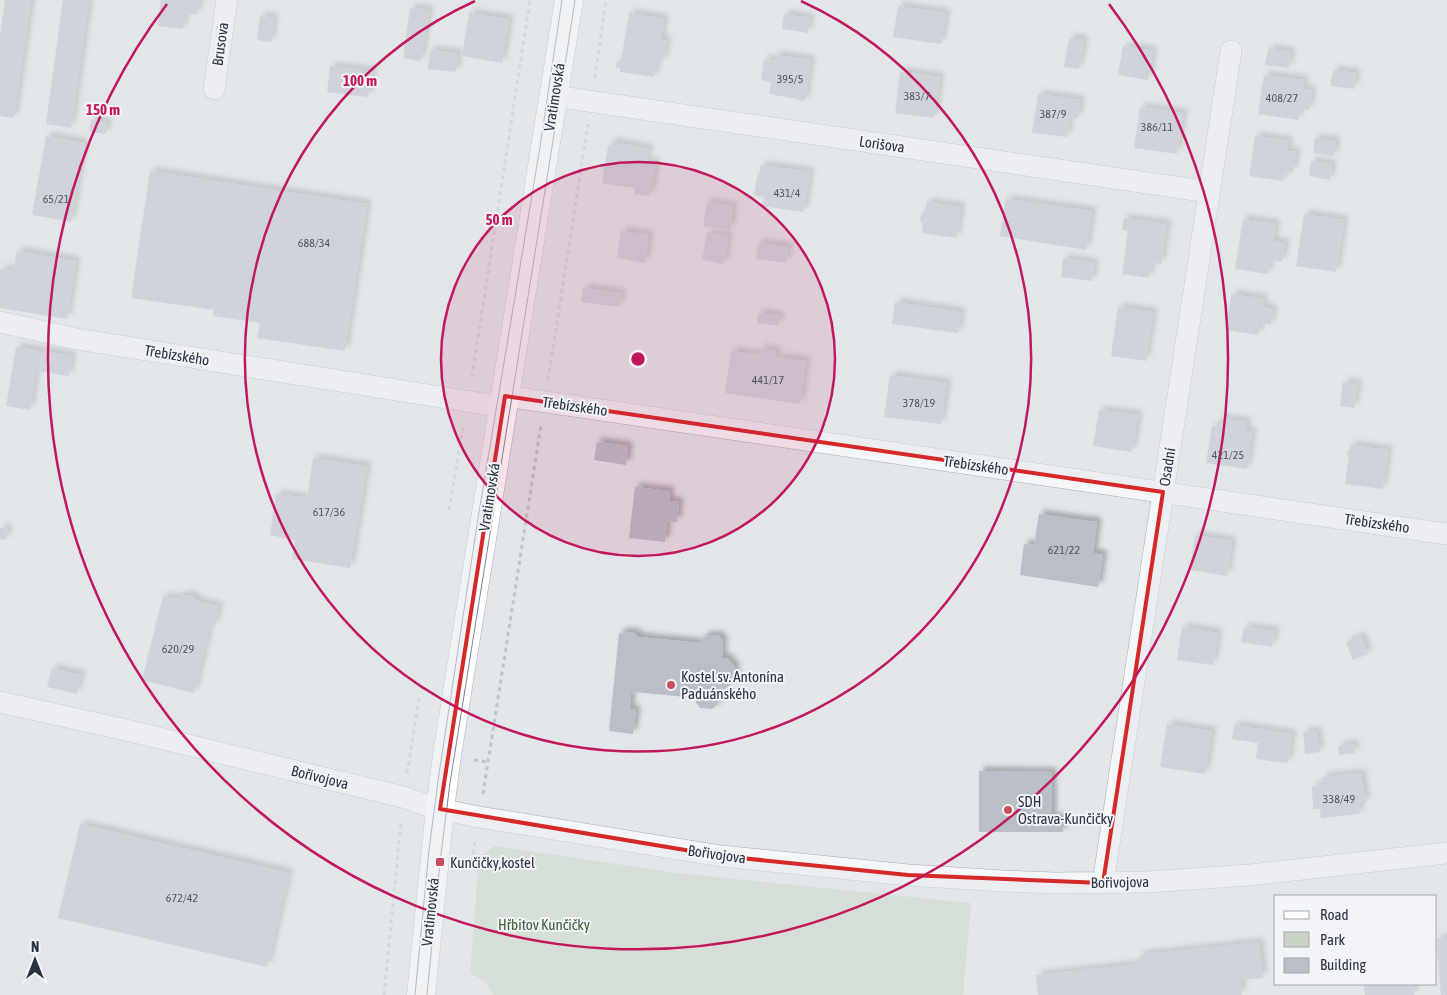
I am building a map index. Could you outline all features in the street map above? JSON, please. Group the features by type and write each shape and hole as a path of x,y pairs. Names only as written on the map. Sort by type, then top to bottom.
{"street":[{"name":"Brusova","path":"214,89 227,0"},
{"name":"Vratimovská","path":"421,995 447,756 569,0"},
{"name":"Osadní","path":"1103,883 1231,51"},
{"name":"Lorišova","path":"554,96 1209,192"},
{"name":"Třebízského","path":"0,322 77,339 468,401 545,401 1447,534"},
{"name":"Bořivojova","path":"0,702 126,730 403,797 440,809 721,856 908,875 1003,881 1103,883 1250,875 1447,853"}],"path":[{"path":"450,510 530,0"},
{"path":"472,862 592,102 606,0"},
{"path":"384,995 403,797 420,699"}],"highlighted area":[{"path":"505,396 1163,492 1103,883 908,875 721,856 440,809"}],"green space":[{"name":"Hřbitov Kunčičky","path":"495,846 677,873 971,903 963,995 493,995 486,982 470,973 479,857"}],"building":[{"path":"5,0 31,0 14,118 0,116 0,36"},
{"path":"63,0 89,0 71,128 46,124"},
{"path":"161,0 199,0 197,15 185,13 183,29 158,26"},
{"path":"898,6 946,13 941,44 893,37"},
{"path":"410,8 429,10 421,61 403,58"},
{"path":"469,13 509,19 502,63 462,56"},
{"path":"629,13 664,19 661,40 667,41 663,62 657,61 654,77 620,72 620,68 616,67 617,61 621,61"},
{"path":"784,14 810,18 808,33 782,29"},
{"path":"260,16 274,18 271,42 257,40"},
{"path":"1069,38 1084,40 1079,69 1064,67"},
{"path":"1123,46 1153,51 1148,80 1118,75"},
{"path":"1268,49 1291,52 1289,68 1265,65"},
{"path":"430,50 458,53 456,72 428,69"},
{"path":"775,55 811,60 805,100 800,101 769,94 771,82 761,80 764,59 775,61"},
{"path":"330,66 372,71 368,97 327,92"},
{"path":"1333,70 1356,73 1354,89 1330,86"},
{"path":"900,72 940,77 934,118 895,113"},
{"path":"1264,75 1304,80 1303,89 1312,90 1309,110 1300,108 1298,120 1258,114"},
{"path":"1038,94 1080,100 1078,118 1070,117 1067,137 1032,133"},
{"path":"1140,107 1183,113 1177,154 1134,148"},
{"path":"91,120 107,122 106,134 90,132"},
{"path":"46,136 84,143 71,222 32,215"},
{"path":"1255,136 1289,141 1287,151 1296,152 1293,172 1285,171 1283,181 1249,176"},
{"path":"1315,138 1336,141 1334,156 1313,153"},
{"path":"613,142 649,149 646,162 656,163 650,196 634,194 635,188 602,183 608,146"},
{"path":"1311,161 1332,164 1330,180 1309,176"},
{"path":"761,165 810,172 804,212 762,206 764,197 754,195"},
{"path":"150,171 367,204 345,351 257,338 260,323 213,316 214,310 131,298"},
{"path":"1006,199 1092,211 1086,250 1000,236"},
{"path":"707,202 733,206 730,230 703,226"},
{"path":"927,202 961,207 956,238 922,233 923,225 920,220"},
{"path":"1304,214 1344,220 1336,272 1296,266"},
{"path":"1124,218 1167,224 1161,264 1151,262 1149,278 1122,274 1128,231 1122,230"},
{"path":"1243,219 1276,224 1273,241 1285,243 1282,262 1270,260 1268,274 1235,269"},
{"path":"621,231 649,235 645,263 617,258"},
{"path":"707,233 728,236 724,264 702,260"},
{"path":"758,243 789,247 786,263 756,259"},
{"path":"17,251 76,261 67,319 0,308 0,269 13,271"},
{"path":"1063,258 1094,263 1092,281 1061,277"},
{"path":"583,288 621,293 619,307 581,302"},
{"path":"1231,294 1264,299 1262,307 1273,309 1271,325 1260,323 1258,335 1226,330"},
{"path":"895,302 961,312 958,333 892,324"},
{"path":"1118,307 1153,312 1146,361 1111,356"},
{"path":"758,313 780,316 778,326 757,323"},
{"path":"16,347 72,356 69,376 36,371 30,410 6,406"},
{"path":"761,348 776,351 775,357 806,361 800,404 725,393 731,351 760,355"},
{"path":"890,375 947,383 941,424 884,417"},
{"path":"1343,382 1358,384 1354,408 1340,406"},
{"path":"1099,410 1138,415 1132,452 1093,446"},
{"path":"1220,418 1247,422 1245,431 1252,432 1247,469 1206,463 1212,426 1219,427"},
{"path":"597,442 628,446 626,465 594,460"},
{"path":"1351,445 1388,450 1383,489 1345,484 1349,456 1347,455"},
{"path":"313,458 367,466 350,568 292,559 295,540 270,535 276,494 307,498"},
{"path":"635,487 670,491 669,501 679,502 677,522 667,521 665,542 629,538"},
{"path":"1039,514 1097,522 1093,553 1103,555 1098,587 1020,575 1024,544 1034,545"},
{"path":"0,528 8,529 6,540 0,539"},
{"path":"1195,535 1232,541 1227,576 1190,570"},
{"path":"187,595 193,596 199,602 219,606 215,626 210,625 194,693 142,680 163,596 176,599"},
{"path":"1182,627 1218,633 1213,665 1177,660"},
{"path":"1244,627 1275,631 1272,647 1241,642"},
{"name":"Kostel sv. Antonína Paduánského","path":"624,632 635,633 639,637 700,643 708,635 719,636 723,641 722,658 727,658 735,667 733,682 725,689 719,688 718,704 712,709 700,708 696,703 696,698 634,692 631,694 630,709 636,710 633,734 609,731 619,633 622,634"},
{"path":"1361,636 1368,654 1353,660 1346,642"},
{"path":"52,668 81,675 77,694 47,687"},
{"path":"1167,724 1212,731 1205,774 1160,767"},
{"path":"1234,725 1292,734 1288,763 1256,759 1258,743 1232,739"},
{"path":"1317,731 1320,752 1305,754 1303,732"},
{"path":"1354,744 1355,753 1339,755 1338,746"},
{"path":"979,771 1052,772 1052,818 1063,818 1063,832 979,832"},
{"path":"1361,773 1366,803 1359,803 1360,814 1321,818 1320,809 1313,809 1312,787 1322,784 1322,777"},
{"path":"80,824 289,873 267,967 58,918"},
{"path":"1447,937 1447,995 1441,995 1437,939"},
{"path":"1259,942 1263,978 1240,980 1242,995 1038,995 1036,975 1140,964 1139,955"},
{"path":"1363,985 1413,985 1414,995 1365,995"}],"tram line":[{"path":"415,995 429,850 438,781 478,518 540,147 562,0"},
{"path":"427,995 450,783 575,0"}],"place":[{"name":"Kostel sv. Antonína Paduánského","path":"671,685"},
{"name":"SDH Ostrava-Kunčičky","path":"1008,810"},
{"name":"Kunčičky,kostel","path":"440,862"}]}
